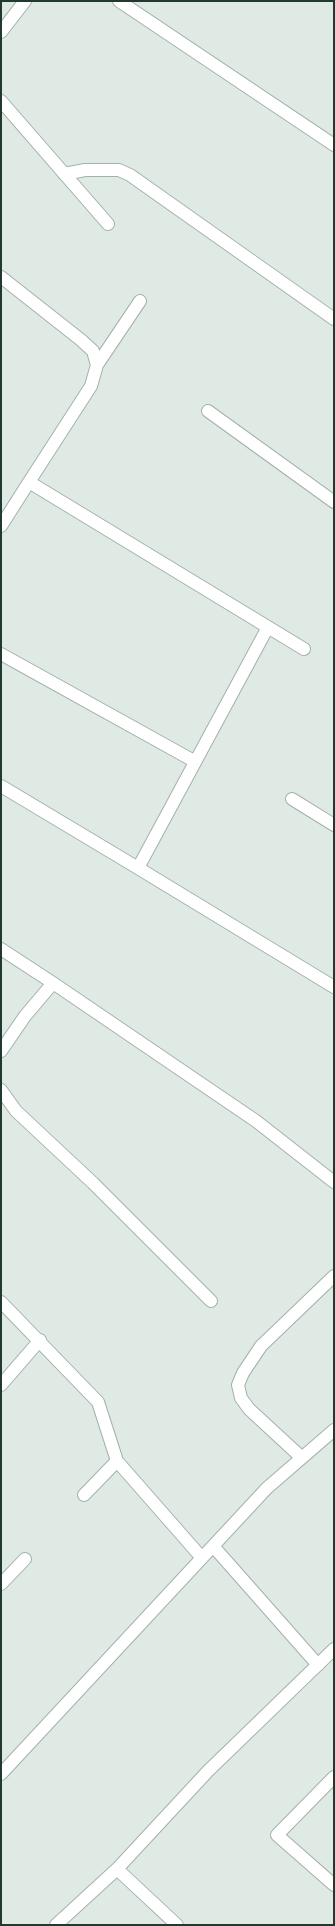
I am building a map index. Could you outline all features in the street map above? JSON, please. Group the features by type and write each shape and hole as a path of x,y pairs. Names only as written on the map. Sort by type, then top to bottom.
{"street":[{"path":"1,32 25,1"},
{"path":"119,1 334,145"},
{"path":"1,101 108,224"},
{"path":"64,174 85,170 119,170 130,175 334,319"},
{"path":"1,277 93,351 97,365"},
{"path":"1,526 91,386 97,365 140,301"},
{"path":"208,411 334,502"},
{"path":"29,482 304,649"},
{"path":"138,868 194,761 268,626"},
{"path":"1,654 194,761"},
{"path":"1,786 334,987"},
{"path":"292,799 334,824"},
{"path":"1,949 256,1121 334,1182"},
{"path":"1,1051 25,1016 53,983"},
{"path":"1,1090 16,1111 92,1183 211,1301"},
{"path":"300,1457 249,1409 241,1398 238,1385 243,1373 261,1346 334,1276"},
{"path":"1,1302 40,1340 98,1402 117,1461 202,1558"},
{"path":"1,1385 40,1340"},
{"path":"1,1774 267,1488 300,1457 334,1430"},
{"path":"84,1495 117,1461"},
{"path":"213,1546 318,1665"},
{"path":"1,1584 25,1558"},
{"path":"56,1925 117,1869 208,1771 334,1649"},
{"path":"334,1777 277,1835 334,1885"},
{"path":"117,1869 177,1925"}]}
